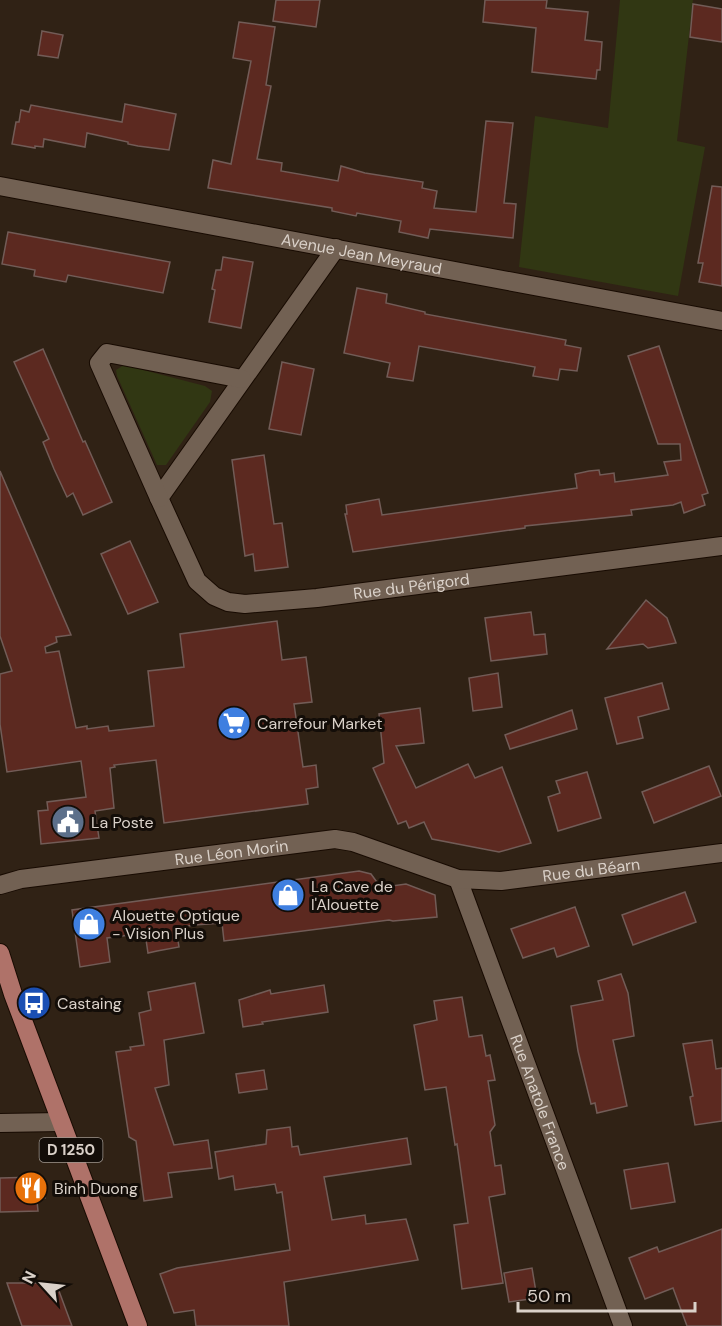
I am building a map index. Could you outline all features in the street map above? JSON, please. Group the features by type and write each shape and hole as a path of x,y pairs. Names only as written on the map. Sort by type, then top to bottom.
{"main road":[{"name":"D 1250","path":"0,953 3,968 138,1326"}],"street":[{"name":"Avenue Jean Meyraud","path":"0,186 722,321"},
{"path":"159,498 336,248"},
{"name":"Rue du Périgord","path":"242,379 107,354 99,363 197,581 214,596 228,602 244,604 316,598 722,546"},
{"name":"Rue Léon Morin","path":"0,885 21,879 335,839 353,842 458,879"},
{"name":"Rue du Béarn","path":"458,879 501,881 722,853"},
{"name":"Rue Anatole France","path":"458,879 622,1326"},
{"path":"0,1123 61,1122"}],"green space":[{"path":"620,0 693,0 677,141 705,147 678,296 519,267 535,116 608,128"},
{"path":"124,365 205,386 212,391 210,402 166,465 157,465 117,376 116,370"}],"building":[{"path":"276,0 320,0 316,27 273,21"},
{"path":"485,0 547,0 546,8 588,12 585,40 602,42 600,70 597,70 596,79 532,72 536,28 483,22"},
{"path":"693,4 722,9 722,42 690,37"},
{"path":"239,22 275,27 266,85 271,86 257,159 282,163 281,171 338,181 341,166 365,173 423,182 422,188 437,191 434,208 476,212 486,121 513,123 504,203 516,204 513,238 430,229 428,238 399,232 401,221 357,213 356,216 332,211 332,208 208,188 213,160 231,164 251,61 233,58"},
{"path":"42,31 63,35 58,58 38,55"},
{"path":"125,104 176,114 169,150 128,144 128,142 87,133 85,147 44,139 43,147 12,144 21,110 29,112 31,105 122,122"},
{"path":"712,186 722,187 722,286 699,282 703,263 698,263"},
{"path":"8,232 170,262 163,293 68,275 66,282 34,276 35,270 2,264"},
{"path":"223,257 253,262 241,328 209,322 216,270 221,270"},
{"path":"357,288 387,294 386,303 425,312 425,314 566,340 565,345 581,348 577,371 560,369 558,380 533,376 535,367 419,346 413,381 387,377 390,363 344,353"},
{"path":"659,346 708,493 702,495 705,505 684,513 681,502 631,510 632,515 525,526 525,528 353,552 345,514 347,514 346,505 379,499 382,515 577,488 575,474 589,471 599,470 600,475 614,473 615,482 668,475 664,462 681,460 680,444 658,444 628,356"},
{"path":"43,349 112,502 83,515 73,493 67,497 54,469 43,442 49,439 14,362"},
{"path":"282,362 314,369 301,435 269,429"},
{"path":"264,455 274,524 282,523 288,567 255,571 253,554 245,556 232,460"},
{"path":"0,471 71,635 56,637 57,642 45,647 46,653 59,651 76,728 108,726 109,731 154,726 148,671 184,667 180,634 277,621 282,660 306,657 312,702 294,704 303,767 316,765 318,787 306,789 308,804 164,823 156,760 114,765 115,767 110,768 114,808 95,811 99,838 41,844 38,811 48,810 47,802 86,797 81,761 7,772 0,724 0,674 12,671 0,636"},
{"path":"130,541 158,602 128,614 101,554"},
{"path":"646,600 667,618 676,643 648,648 643,644 607,649"},
{"path":"531,612 534,635 545,634 547,654 491,661 485,618"},
{"path":"498,673 502,707 473,711 469,678"},
{"path":"662,683 669,709 638,717 643,738 617,744 605,698"},
{"path":"420,708 424,743 396,746 416,788 468,764 475,778 502,767 531,843 499,852 432,839 424,822 409,828 406,821 398,824 373,768 384,763 379,714"},
{"path":"572,710 577,729 510,749 505,735"},
{"path":"709,766 721,796 654,823 642,792"},
{"path":"587,772 601,818 558,831 548,797 560,793 556,781"},
{"path":"359,871 371,874 379,885 384,884 385,887 406,884 435,895 437,917 389,920 224,941 222,923 194,925 176,928 179,947 148,953 145,933 107,938 110,962 80,967 72,910"},
{"path":"685,892 696,922 633,945 622,915"},
{"path":"575,907 589,946 557,957 554,948 523,958 511,929"},
{"path":"621,974 628,993 634,1036 613,1040 627,1106 597,1113 595,1103 591,1104 578,1051 571,1006 603,1000 598,981"},
{"path":"195,983 204,1033 164,1040 169,1085 155,1088 174,1145 208,1140 212,1168 168,1173 172,1197 144,1201 136,1141 129,1137 116,1052 144,1045 139,1013 151,1010 148,992"},
{"path":"324,985 328,1012 243,1027 239,1000 270,990 271,994"},
{"path":"462,997 469,1037 482,1035 486,1056 490,1055 495,1080 488,1081 495,1125 490,1132 495,1166 501,1165 505,1194 489,1197 503,1283 462,1289 454,1225 468,1223 457,1144 455,1145 446,1087 425,1090 414,1025 437,1020 434,1001"},
{"path":"712,1040 716,1069 722,1068 722,1121 695,1125 690,1097 693,1096 683,1044"},
{"path":"264,1070 267,1089 239,1093 236,1074"},
{"path":"290,1127 292,1147 298,1146 300,1155 407,1138 411,1164 324,1177 332,1220 365,1215 366,1224 406,1219 418,1260 284,1282 289,1326 196,1326 194,1310 174,1313 160,1274 177,1268 290,1250 282,1192 277,1193 275,1184 235,1190 233,1176 219,1179 215,1152 266,1144 267,1130"},
{"path":"668,1163 675,1202 631,1209 624,1170"},
{"path":"37,1177 37,1180 45,1182 45,1198 37,1201 38,1211 0,1212 0,1178"},
{"path":"722,1229 722,1326 687,1326 673,1288 645,1299 629,1258 657,1247 659,1252"},
{"path":"532,1268 537,1298 509,1302 504,1273"},
{"path":"7,1283 56,1283 72,1326 22,1326"}],"place":[{"name":"Carrefour Market","path":"234,723"},
{"name":"La Poste","path":"68,822"},
{"name":"La Cave de l'Alouette","path":"288,895"},
{"name":"Alouette Optique - Vision Plus","path":"89,924"},
{"name":"Castaing","path":"34,1003"},
{"name":"Binh Duong","path":"31,1188"}]}
